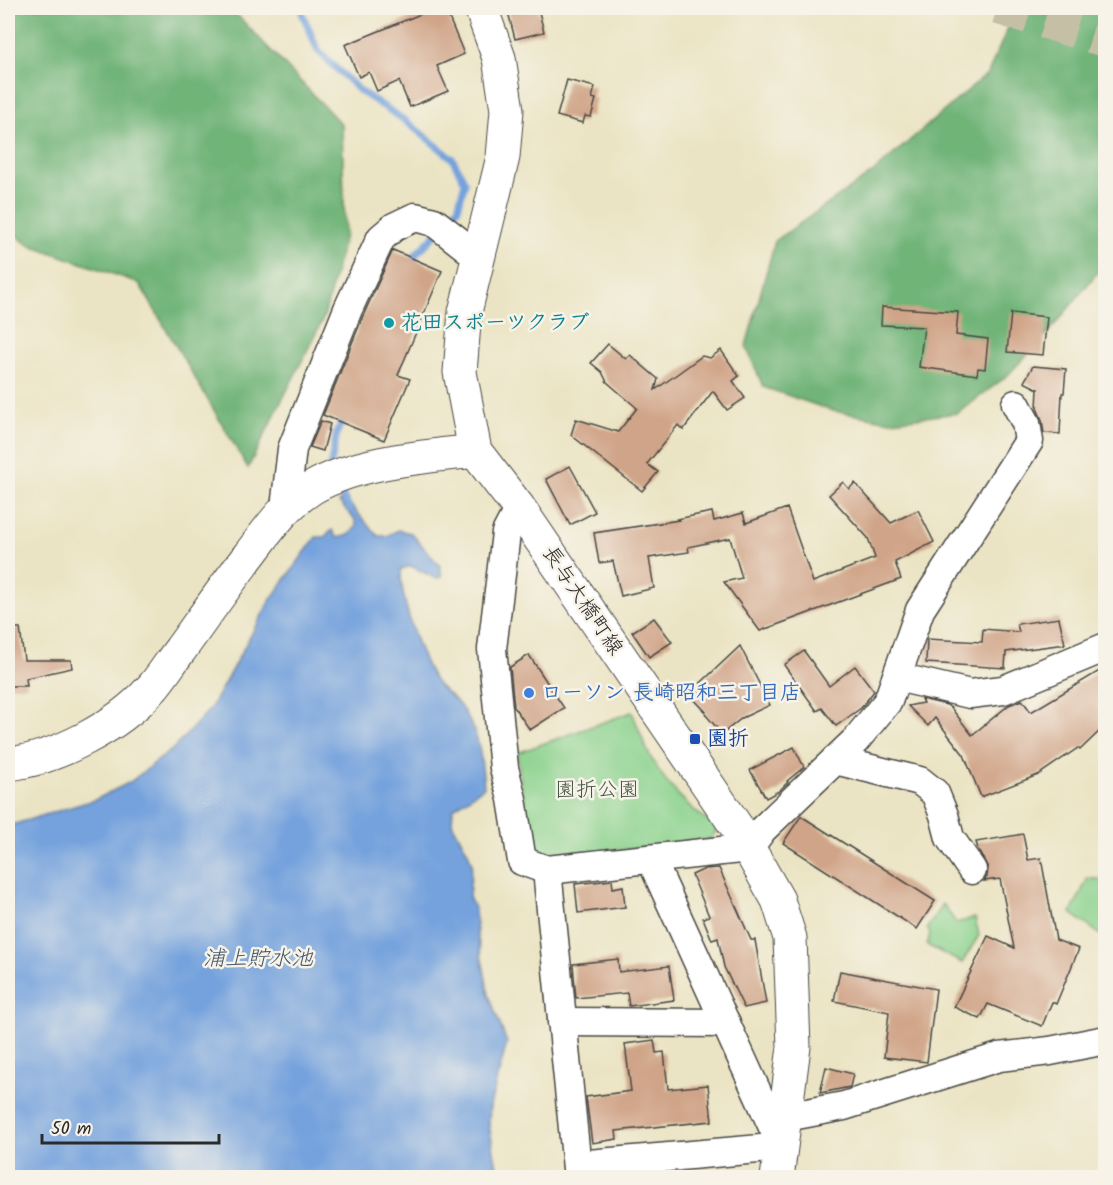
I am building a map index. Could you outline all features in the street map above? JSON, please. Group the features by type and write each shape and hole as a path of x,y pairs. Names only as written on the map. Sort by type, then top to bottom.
{"main road":[{"name":"長与大橋町線","path":"481,8 499,58 507,110 503,157 465,312 460,372 475,451 519,508 736,825 778,900 790,938 794,1047 782,1147"},
{"path":"8,764 20,763 66,749 127,713 151,690 285,508 334,478 404,460 475,451"}],"street":[{"path":"285,508 292,449 348,309 381,238 394,227 415,217 443,229 480,258"},
{"path":"519,508 506,533 492,649 504,768 512,799 522,861 546,870 749,848 762,830 855,741 888,701 920,610 1029,441 1026,423 1016,404"},
{"path":"897,677 970,694 1002,690 1106,647"},
{"path":"835,760 920,781 935,793 950,838 972,870"},
{"path":"651,859 782,1147"},
{"path":"546,870 578,1171 782,1147 844,1106 999,1057 1050,1051 1106,1040"},
{"path":"562,1022 726,1023"}],"green space":[{"path":"8,8 227,8 241,19 342,125 345,235 324,317 248,468 139,283 27,244 8,228"},
{"path":"1017,8 1105,8 1105,263 1055,325 1007,376 958,413 891,421 833,411 763,387 746,346 775,241 872,173 988,73"},
{"name":"園折公園","path":"632,712 650,756 663,777 689,805 718,828 711,839 549,859 531,851 517,753"},
{"path":"1088,878 1103,880 1105,883 1105,938 1071,913"},
{"path":"943,904 956,923 975,918 979,935 962,963 927,945 930,934 927,928"}],"water":[{"name":"浦上貯水池","path":"341,499 348,502 378,536 387,536 398,530 411,533 440,566 442,577 435,578 411,566 401,569 402,581 407,611 424,659 438,685 456,701 466,715 477,739 480,755 484,787 453,809 452,823 472,864 469,897 475,910 477,934 489,995 507,1043 490,1105 489,1125 499,1177 8,1177 8,826 97,799 130,782 174,748 210,709 271,599 316,537 324,537 332,530 337,538 349,535 356,527 355,520 339,502"}],"building":[{"path":"435,8 445,8 464,54 437,66 448,91 410,107 399,81 377,91 369,72 359,77 345,45"},
{"path":"507,8 538,8 544,32 515,39"},
{"path":"567,80 595,87 592,98 596,99 591,117 585,116 583,123 557,116"},
{"name":"花田スポーツクラブ","path":"393,250 442,271 398,375 410,379 384,440 323,415 363,316"},
{"path":"882,307 958,312 956,335 988,339 985,369 978,368 977,375 919,367 924,327 881,325"},
{"path":"1011,313 1047,317 1043,355 1007,352"},
{"path":"608,344 626,359 630,355 658,379 655,390 702,356 710,358 721,350 739,376 733,381 745,398 727,410 713,391 683,430 678,425 647,464 658,472 642,491 571,435 576,419 618,432 637,408 607,382 602,372 591,363"},
{"path":"1033,366 1066,369 1060,434 1044,433 1037,408 1038,389 1024,382"},
{"path":"321,421 330,424 323,451 310,447"},
{"path":"570,466 595,512 570,525 546,479"},
{"path":"843,482 849,489 855,483 891,523 918,510 934,542 895,562 901,579 760,631 724,582 742,578 730,538 688,547 689,552 649,558 654,588 621,596 613,561 599,563 594,533 679,520 677,519 712,512 714,521 743,513 746,523 787,508 813,582 875,558 868,538 829,495"},
{"path":"654,618 672,642 649,657 632,632"},
{"path":"1059,618 1065,644 1006,652 1005,668 926,663 927,639 982,642 983,629 1019,632 1017,624"},
{"path":"8,628 20,628 24,660 71,660 72,668 26,678 27,686 8,686"},
{"path":"740,646 770,705 742,718 722,734 689,694"},
{"path":"804,651 829,686 855,666 874,691 861,708 836,726 822,708 817,711 784,665"},
{"name":"ローソン 長崎昭和三丁目店","path":"529,655 564,708 530,730 514,707 510,667"},
{"path":"1106,667 1106,725 1080,750 1078,748 1038,775 981,797 964,755 935,718 928,726 908,706 923,703 921,699 947,705 972,735 1009,705 1022,700 1031,712"},
{"path":"794,747 804,767 779,791 766,798 750,770"},
{"path":"801,816 935,901 917,929 783,843"},
{"path":"1023,834 1028,860 1041,858 1056,940 1079,949 1056,1004 1052,1002 1042,1026 988,1004 980,1019 954,1007 988,936 1014,948 1000,879 984,881 988,868 976,842"},
{"path":"719,868 751,940 755,940 766,1003 744,1008 724,967 718,938 712,940 703,918 709,916 692,875 705,869"},
{"path":"612,880 613,888 623,886 625,907 578,913 575,884"},
{"path":"618,959 619,972 669,966 674,1000 629,1006 627,993 576,998 573,964"},
{"path":"840,971 936,989 927,1062 884,1057 889,1012 834,1001"},
{"path":"654,1040 656,1053 664,1052 668,1089 708,1085 712,1121 616,1131 617,1139 592,1143 586,1097 631,1091 625,1044"},
{"path":"826,1067 853,1074 850,1087 820,1093"}],"waterway":[{"path":"300,8 318,51 360,91 403,119 452,158 465,182 458,208 445,224"},
{"path":"411,265 416,254 438,232"},
{"path":"330,468 337,432 345,415"},
{"path":"338,486 349,508"}],"tunnel":[{"path":"997,8 1106,41"}],"place":[{"name":"花田スポーツクラブ","path":"389,323"},
{"name":"ローソン 長崎昭和三丁目店","path":"529,693"},
{"name":"園折","path":"695,739"}]}
